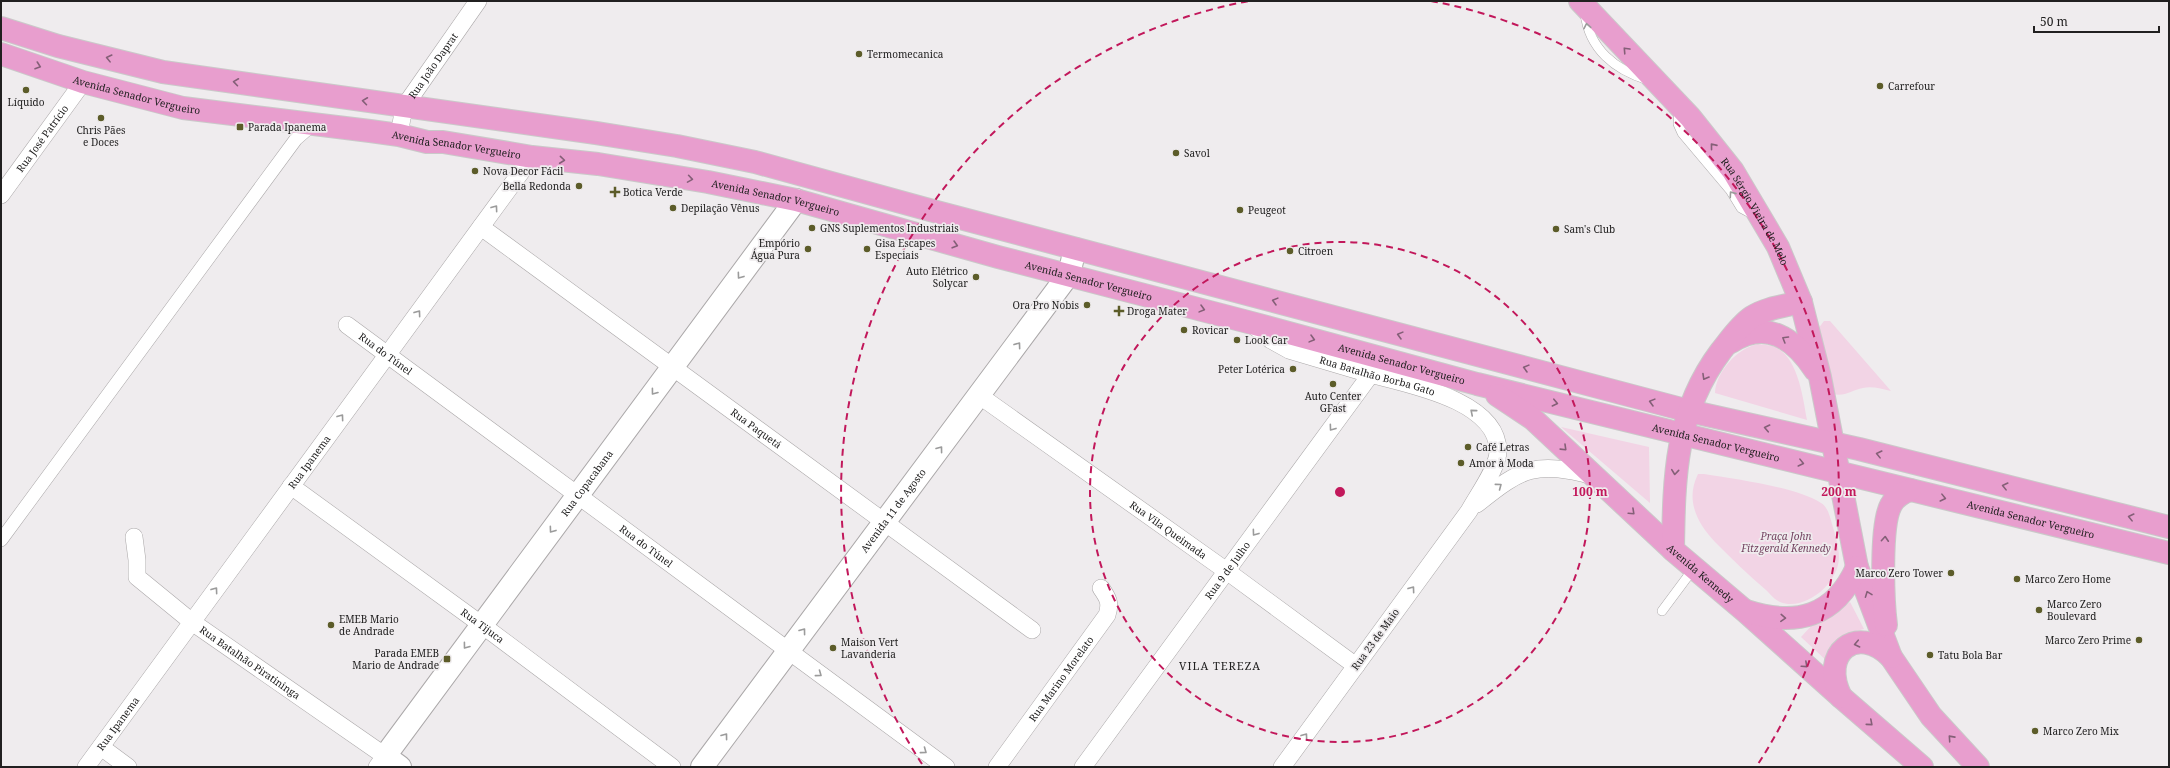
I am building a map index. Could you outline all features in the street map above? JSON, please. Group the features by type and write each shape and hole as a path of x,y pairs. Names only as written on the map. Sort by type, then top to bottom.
{"main road":[{"name":"Rua Sérgio Vieira de Melo","path":"1582,4 1680,107 1734,171 1778,247 1801,302 1820,377 1838,471"},
{"path":"1,28 58,46 163,72 596,133 677,146 755,162 1075,249 1689,411 1833,443 2169,527"},
{"name":"Avenida Senador Vergueiro","path":"1,54 83,82 183,108 399,135 427,142 442,142 532,157 598,164 708,182 796,200 998,257 1070,274 1476,384 1838,471 2169,553"},
{"path":"1673,550 1674,489 1682,434 1689,411 1700,384 1726,345 1751,318 1763,311 1801,302"},
{"path":"1726,345 1748,333 1762,331 1774,334 1788,341 1802,353 1820,377"},
{"name":"Avenida Kennedy","path":"1476,384 1508,401 1533,419 1673,550 1745,611 1840,697 1922,767"},
{"path":"1838,471 1857,567 1890,652 1931,716 1978,767"},
{"path":"1890,652 1884,585 1887,518 1893,501 1910,490"},
{"path":"1745,611 1781,618 1801,618 1813,614 1823,609 1840,596 1857,567"},
{"path":"1840,697 1835,684 1834,670 1835,660 1843,650 1858,643 1868,643 1890,652"}],"street":[{"name":"Rua João Daprat","path":"399,135 404,107 478,1"},
{"name":"Rua José Patrício","path":"1,194 83,82"},
{"path":"1,540 296,139 312,125"},
{"name":"Rua Ipanema","path":"86,767 532,157"},
{"name":"Rua Copacabana","path":"387,763 482,625 796,200"},
{"name":"Rua Paquetá","path":"481,227 1032,630"},
{"name":"Avenida 11 de Agosto","path":"702,767 1070,274 1075,249"},
{"name":"Rua Batalhão Borba Gato","path":"1248,322 1270,340 1289,350 1425,388 1461,403 1486,423 1497,442"},
{"name":"Rua do Túnel","path":"347,325 946,767"},
{"name":"Rua 9 de Julho","path":"1083,767 1228,572 1371,374"},
{"name":"Rua Vila Queimada","path":"980,396 1228,572 1356,666"},
{"name":"Rua 23 de Maio","path":"1282,767 1469,510 1496,462 1498,453 1497,442"},
{"name":"Rua 23 de Maio","path":"1469,510 1504,482 1532,469 1556,468 1594,476"},
{"name":"Rua Tijuca","path":"291,486 482,625 672,767"},
{"name":"Rua Batalhão Piratininga","path":"134,537 137,560 137,578 192,622 387,763"},
{"name":"Rua Marino Morelato","path":"997,767 1107,615 1110,606 1108,599 1100,588"},
{"path":"101,747 128,767"}],"lane":[{"path":"1662,611 1694,568"}],"green space":[{"path":"1824,321 1830,321 1891,391 1866,387 1841,395 1833,394 1818,329"},
{"path":"1758,344 1773,346 1788,358 1798,378 1804,400 1807,420 1715,393 1719,377 1729,362 1743,350"},
{"path":"1561,427 1649,447 1650,503"},
{"name":"Praça John Fitzgerald Kennedy","path":"1698,474 1765,484 1797,492 1821,503 1827,510 1830,518 1837,540 1839,557 1837,567 1827,585 1810,599 1800,603 1790,604 1780,602 1774,598 1715,542 1698,519 1693,502 1693,493 1694,484"},
{"path":"1850,602 1864,629 1850,633 1840,639 1833,648 1828,662 1801,637 1814,623 1831,615"}],"place":[{"name":"Termomecanica","path":"859,54"},
{"name":"Carrefour","path":"1880,86"},
{"name":"Líquido","path":"26,90"},
{"name":"Chris Pães e Doces","path":"101,118"},
{"name":"Parada Ipanema","path":"240,127"},
{"name":"Savol","path":"1176,153"},
{"name":"Nova Decor Fácil","path":"475,171"},
{"name":"Bella Redonda","path":"579,186"},
{"name":"Botica Verde","path":"615,192"},
{"name":"Depilação Vênus","path":"673,208"},
{"name":"Peugeot","path":"1240,210"},
{"name":"GNS Suplementos Industriais","path":"812,228"},
{"name":"Sam's Club","path":"1556,229"},
{"name":"Empório Água Pura","path":"808,249"},
{"name":"Gisa Escapes Especiais","path":"867,249"},
{"name":"Citroen","path":"1290,251"},
{"name":"Auto Elétrico Solycar","path":"976,277"},
{"name":"Ora Pro Nobis","path":"1087,305"},
{"name":"Droga Mater","path":"1119,311"},
{"name":"Rovicar","path":"1184,330"},
{"name":"Look Car","path":"1237,340"},
{"name":"Peter Lotérica","path":"1293,369"},
{"name":"Auto Center GFast","path":"1333,384"},
{"name":"Café Letras","path":"1468,447"},
{"name":"Amor à Moda","path":"1461,463"},
{"name":"Marco Zero Tower","path":"1951,573"},
{"name":"Marco Zero Home","path":"2017,579"},
{"name":"Marco Zero Boulevard","path":"2039,610"},
{"name":"EMEB Mario de Andrade","path":"331,625"},
{"name":"Marco Zero Prime","path":"2139,640"},
{"name":"Maison Vert Lavanderia","path":"833,648"},
{"name":"Tatu Bola Bar","path":"1930,655"},
{"name":"Parada EMEB Mario de Andrade","path":"447,659"},
{"name":"Marco Zero Mix","path":"2035,731"}],"district":[{"name":"VILA TEREZA","path":"1220,666"}]}
